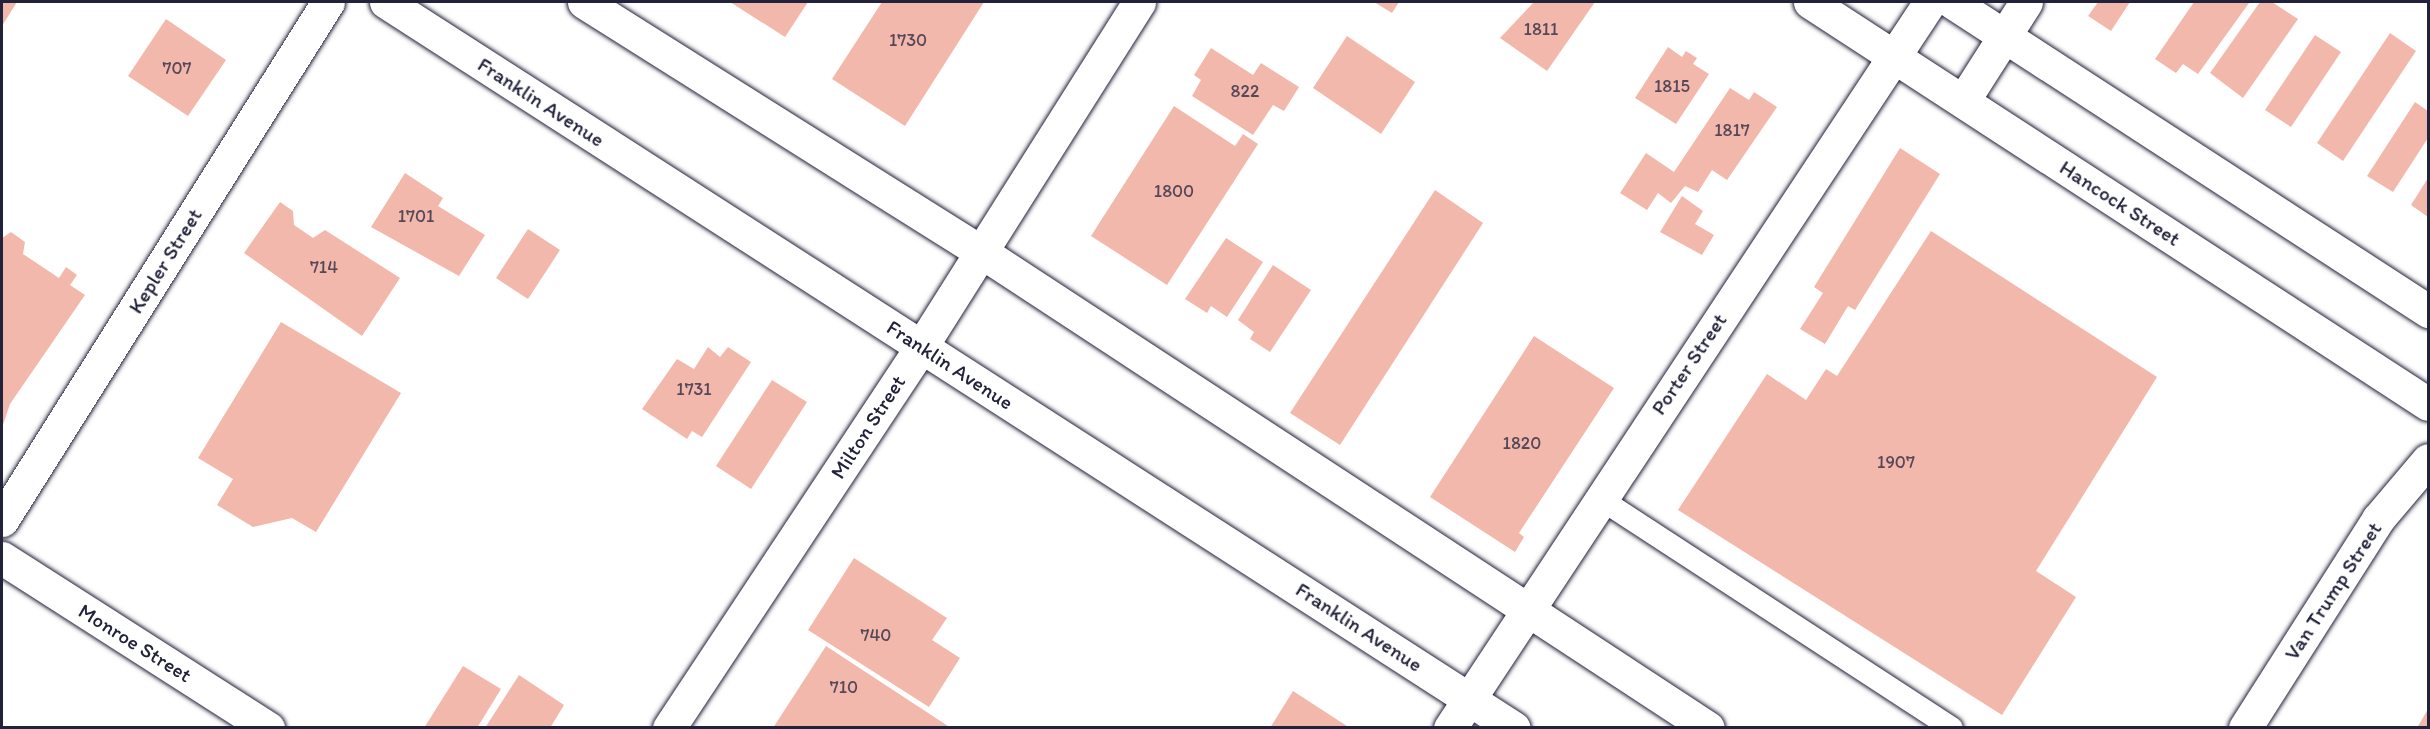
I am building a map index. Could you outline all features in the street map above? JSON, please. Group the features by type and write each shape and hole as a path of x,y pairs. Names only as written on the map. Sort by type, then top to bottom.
{"street":[{"name":"Kepler Street","path":"2,520 328,2"},
{"name":"Franklin Avenue","path":"386,2 1514,728"},
{"path":"584,2 980,250 1525,610 1708,728"},
{"name":"Milton Street","path":"669,728 921,347 980,250 1139,2"},
{"name":"Hancock Street","path":"1810,2 2428,404"},
{"name":"Porter Street","path":"1450,728 1525,610 1929,2"},
{"path":"1952,2 2428,311"},
{"path":"1963,101 2026,2"},
{"name":"Van Trump Street","path":"2245,728 2378,519 2428,460"},
{"name":"Monroe Street","path":"2,558 268,728"}],"lane":[{"path":"1599,498 1952,728"}],"building":[{"path":"2,2 17,2 2,26"},
{"path":"730,2 808,2 785,37"},
{"path":"882,2 984,2 905,126 832,79"},
{"path":"1374,2 1399,2 1392,13"},
{"path":"1534,2 1595,2 1547,71 1500,38"},
{"path":"2098,2 2130,2 2111,31 2088,16"},
{"path":"2194,2 2249,3 2198,74 2183,64 2176,73 2155,59"},
{"path":"2260,2 2272,2 2298,19 2243,98 2210,73"},
{"path":"166,19 226,60 188,116 128,76"},
{"path":"2390,33 2416,51 2343,161 2317,143"},
{"path":"2315,35 2341,52 2291,127 2265,110"},
{"path":"1347,36 1415,82 1381,134 1313,88"},
{"path":"1668,47 1682,57 1686,51 1697,58 1693,64 1709,74 1676,124 1635,98"},
{"path":"1211,48 1253,75 1261,63 1299,87 1284,111 1273,105 1253,135 1192,96 1201,80 1194,75"},
{"path":"1730,88 1749,100 1754,92 1777,107 1727,180 1712,170 1698,192 1685,186 1671,203 1658,193 1647,210 1620,193 1646,153 1674,172"},
{"path":"2415,102 2428,111 2428,138 2393,192 2367,176"},
{"path":"1174,106 1235,146 1243,134 1258,144 1167,285 1091,236"},
{"path":"1900,148 1940,174 1855,310 1848,306 1825,344 1800,329 1823,293 1814,287"},
{"path":"405,173 443,198 438,206 485,235 459,276 371,227"},
{"path":"2428,178 2428,217 2411,205"},
{"path":"1435,190 1483,223 1340,445 1290,413"},
{"path":"1682,196 1703,211 1695,224 1714,235 1702,255 1660,232"},
{"path":"280,202 293,211 294,225 313,238 325,230 400,278 362,336 244,253"},
{"path":"528,229 560,250 528,299 496,278"},
{"path":"1931,231 2157,377 2036,571 2076,597 2002,715 1678,510 1767,374 1806,400 1826,369 1837,376"},
{"path":"11,232 25,242 23,254 59,278 66,267 77,275 70,285 85,295 10,404 2,428 2,238"},
{"path":"1226,238 1263,262 1227,317 1211,306 1207,313 1185,299"},
{"path":"1273,265 1311,290 1270,352 1250,339 1254,332 1238,320"},
{"path":"281,322 401,393 316,532 292,518 253,527 217,505 233,479 198,458"},
{"path":"1534,336 1614,388 1519,533 1524,537 1515,552 1430,497"},
{"path":"708,347 720,357 728,347 751,362 702,437 692,431 687,439 642,409 677,359 694,369"},
{"path":"772,380 807,402 751,489 716,466"},
{"path":"854,558 947,618 932,640 960,658 929,707 808,630"},
{"path":"826,646 951,728 773,728"},
{"path":"463,666 501,689 477,728 424,728"},
{"path":"519,675 564,705 550,728 485,728"},
{"path":"1293,691 1350,728 1270,728"},
{"path":"2428,709 2428,728 2417,728"}]}
